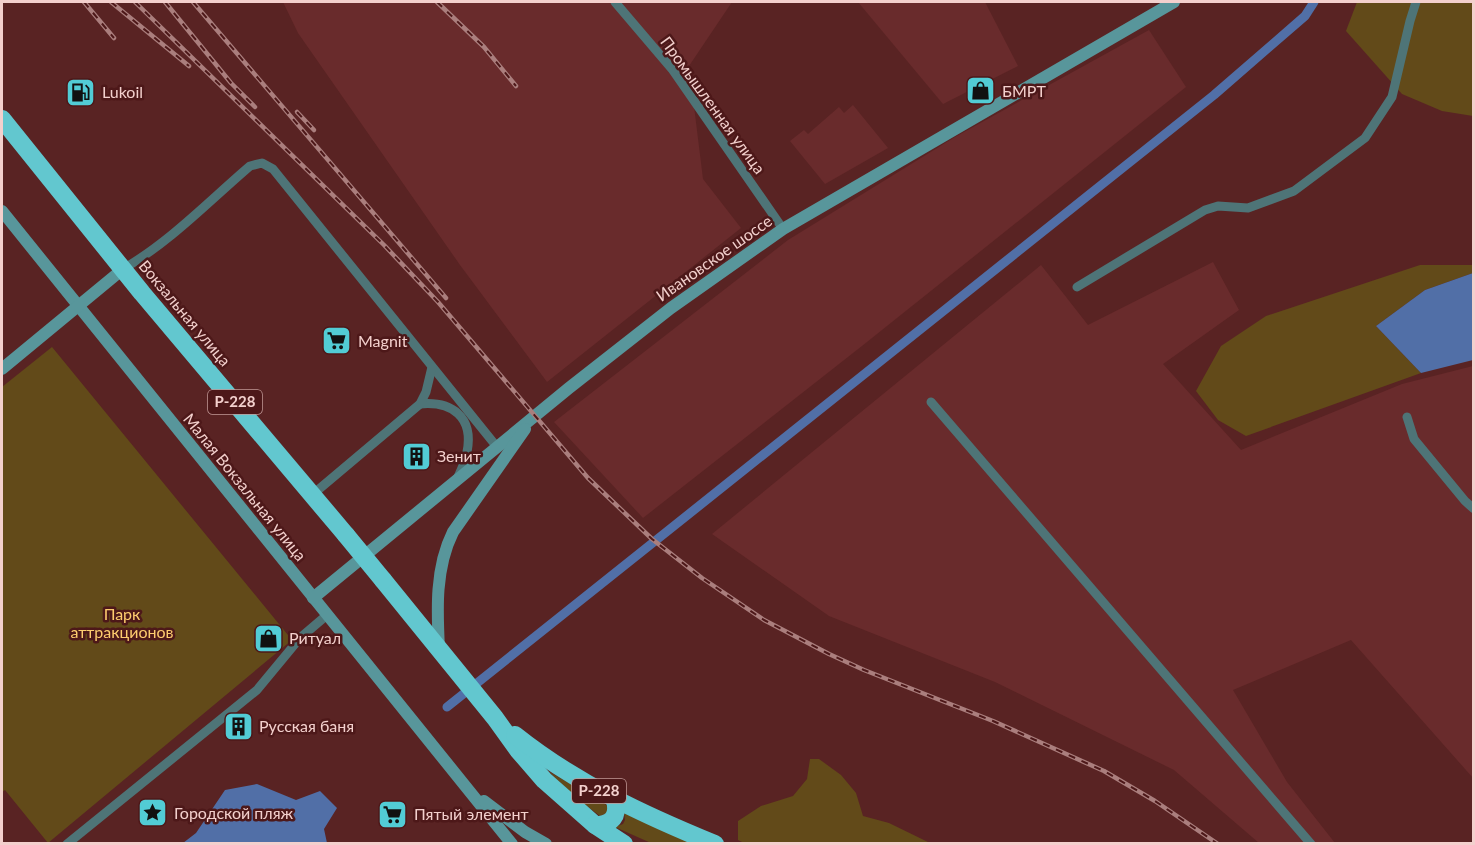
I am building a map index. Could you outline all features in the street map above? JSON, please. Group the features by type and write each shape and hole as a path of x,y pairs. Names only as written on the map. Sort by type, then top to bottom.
{"highway":[{"name":"Вокзальная улица","path":"2,119 123,269 346,535 495,718"},
{"name":"Р-228","path":"495,718 534,750 615,800 658,821 715,843"},
{"name":"Р-228","path":"495,718 544,780 595,825 624,843"},
{"path":"595,825 604,825 615,818 617,812 615,800"}],"street":[{"name":"Промышленная улица","path":"615,2 672,69 783,229"},
{"name":"Ивановское шоссе","path":"313,598 671,308 783,229 1174,2"},
{"path":"1077,287 1205,210 1218,207 1248,208 1294,191 1365,138 1392,97 1416,2"},
{"path":"2,369 123,269 138,261 170,235 250,166 262,163 273,169 497,447"},
{"name":"Малая Вокзальная улица","path":"2,212 463,783"},
{"path":"312,495 420,404 426,392 432,367"},
{"path":"420,404 437,402 453,408 463,419 468,437 467,453 457,480"},
{"path":"931,402 1311,843"},
{"path":"1407,417 1414,439 1473,509"},
{"path":"439,649 439,593 446,545 531,420"},
{"path":"68,843 257,690 300,638 327,615"},
{"path":"463,783 512,843"},
{"path":"463,783 496,811 546,843"}],"shaded area":[{"path":"283,2 732,2 689,66 703,179 741,228 547,382 460,265 298,33"},
{"path":"858,2 985,2 1018,66 943,104"},
{"path":"1149,30 1186,87 643,518 554,422 788,240 955,137"},
{"path":"853,105 888,148 825,184 790,141 804,130 808,134 839,107 844,113"},
{"path":"1213,262 1239,310 1163,364 1241,450 1402,384 1473,366 1473,778 1351,640 1233,690 1287,782 1335,843 1259,843 1174,770 995,682 829,616 712,534 1041,265 1088,325"}],"green space":[{"path":"1357,2 1473,2 1473,116 1442,111 1402,94 1346,31"},
{"path":"1420,265 1473,265 1473,273 1425,290 1376,326 1421,373 1246,436 1218,420 1196,391 1221,346 1266,316"},
{"name":"Парк аттракционов","path":"52,347 292,640 48,843 5,790 2,792 2,387"},
{"path":"810,759 819,759 841,775 856,793 863,816 889,823 930,843 746,844 738,840 738,821 761,806 793,796 807,779"},
{"path":"548,771 608,806 609,812 600,816"},
{"path":"624,811 692,843 651,843 615,827 623,824"}],"water":[{"path":"1473,273 1473,360 1421,373 1376,326 1425,290"},
{"path":"257,784 296,800 320,791 337,808 324,829 327,843 183,843 196,833 225,790"}],"waterway":[{"path":"447,707 1214,95 1305,16 1314,2"}],"railway":[{"path":"84,2 114,38"},
{"path":"111,2 189,66"},
{"path":"135,2 384,245 438,302 588,478 652,539 702,578 764,620 829,654 993,721 1104,771 1155,801 1218,844"},
{"path":"165,2 231,83 255,107"},
{"path":"193,2 446,298"},
{"path":"437,2 484,47 516,86"},
{"path":"297,112 314,130"}],"place":[{"name":"БМРТ","path":"981,91"},
{"name":"Lukoil","path":"81,92"},
{"name":"Magnit","path":"337,341"},
{"name":"Зенит","path":"416,456"},
{"name":"Ритуал","path":"268,638"},
{"name":"Русская баня","path":"238,726"},
{"name":"Городской пляж","path":"153,813"},
{"name":"Пятый элемент","path":"393,814"}]}
